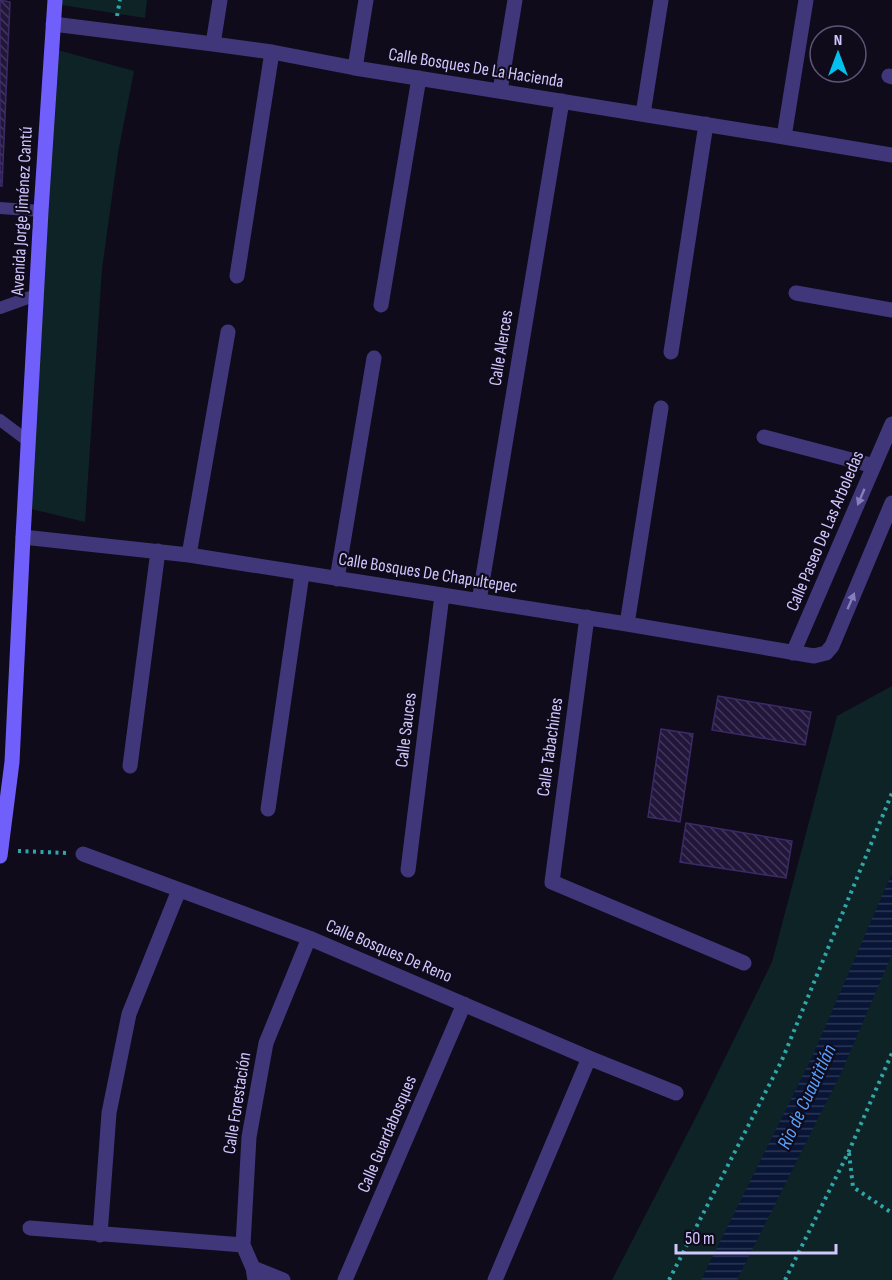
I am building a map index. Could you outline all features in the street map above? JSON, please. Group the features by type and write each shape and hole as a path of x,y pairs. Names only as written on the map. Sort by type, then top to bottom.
{"main road":[{"name":"Avenida Jorge Jiménez Cantú","path":"0,856 12,762 36,295 55,0"}],"street":[{"path":"213,44 220,0"},
{"path":"355,68 366,0"},
{"path":"500,91 515,0"},
{"path":"643,114 661,0"},
{"path":"784,136 806,0"},
{"name":"Calle Bosques De La Hacienda","path":"53,24 272,52 355,68 892,155"},
{"path":"237,276 272,52"},
{"path":"381,305 419,78"},
{"name":"Calle Alerces","path":"479,601 562,101"},
{"path":"671,352 706,124"},
{"path":"796,293 892,310"},
{"path":"189,555 228,332"},
{"path":"337,579 374,358"},
{"path":"627,624 661,408"},
{"name":"Calle Paseo De Las Arboledas","path":"793,653 892,424"},
{"path":"764,436 874,466"},
{"name":"Calle Bosques De Chapultepec","path":"23,537 189,555 814,656 826,653 832,646 892,503"},
{"path":"130,766 158,551"},
{"path":"268,809 302,574"},
{"name":"Calle Sauces","path":"408,870 442,595"},
{"name":"Calle Tabachines","path":"587,618 552,882 744,963"},
{"name":"Calle Bosques De Reno","path":"83,854 309,938 676,1094"},
{"path":"100,1234 109,1113 129,1014 180,890"},
{"name":"Calle Forestación","path":"254,1274 243,1245 249,1137 266,1043 309,938"},
{"name":"Calle Guardabosques","path":"345,1280 464,1004"},
{"path":"495,1280 589,1058"},
{"path":"30,1228 243,1245"},
{"path":"254,1274 283,1280"}],"lane":[{"path":"0,208 41,211"},
{"path":"0,308 36,295"},
{"path":"0,420 28,441"}],"path":[{"path":"669,1280 782,1060 892,793"},
{"path":"1,851 83,854"},
{"path":"785,1280 849,1151 892,1053"},
{"path":"849,1151 853,1187 892,1213"}],"green space":[{"path":"62,0 147,0 145,18 62,5"},
{"path":"54,49 134,71 118,153 102,269 85,522 27,508"},
{"path":"892,686 892,1280 612,1280 772,962 837,716"}],"water":[{"name":"Rio de Cuautitlán","path":"892,873 892,954 843,1069 737,1280 701,1280 812,1057"}],"building":[{"path":"0,0 10,2 2,186 0,186"},
{"path":"718,696 811,712 805,745 712,730"},
{"path":"661,729 693,734 680,822 648,817"},
{"path":"686,823 792,841 786,878 680,862"}]}
